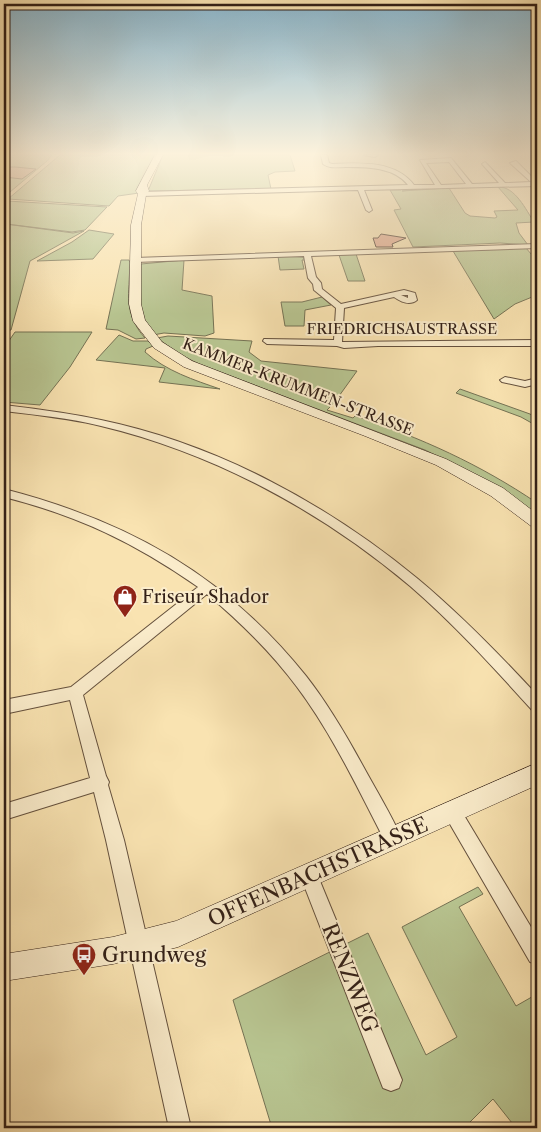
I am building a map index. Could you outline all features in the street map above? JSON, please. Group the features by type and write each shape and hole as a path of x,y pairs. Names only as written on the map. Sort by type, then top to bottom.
{"street":[{"name":"KAMMER-KRUMMEN-STRASSE","path":"139,208 136,225 135,304 139,321 158,345 173,356 214,375 370,433 441,462 496,492 537,522"},
{"path":"135,260 537,246"},
{"path":"307,254 312,278 317,283 318,288 340,307"},
{"path":"340,307 395,294"},
{"path":"338,343 340,307"},
{"name":"FRIEDRICHSAUSTRASSE","path":"267,341 338,343 344,345 378,343 537,343"},
{"path":"505,380 525,384 537,380"},
{"path":"4,408 78,418 129,431 185,448 224,463 265,483 326,518 370,548 421,590 471,636 537,704"},
{"path":"4,493 32,499 65,510 123,536 173,564 235,608 263,635 303,683 346,749 393,839"},
{"path":"4,707 75,693 207,587"},
{"path":"75,693 101,782 140,946 180,1128"},
{"name":"OFFENBACHSTRASSE","path":"4,968 85,957 140,946 178,934 537,774"},
{"path":"4,812 101,782"},
{"path":"453,813 537,955"},
{"name":"RENZWEG","path":"309,875 390,1080"}],"green space":[{"path":"4,208 106,208 85,230 72,232 6,224 73,233 84,231 30,261 11,330 4,331 4,218 7,214 4,212"},
{"path":"400,208 462,208 470,216 495,218 497,217 494,211 518,210 516,208 526,208 534,222 516,223 519,233 528,245 500,243 413,247 394,210"},
{"path":"89,230 114,234 93,259 37,261 72,242"},
{"path":"526,248 537,261 537,295 515,304 494,319 453,251"},
{"path":"356,254 365,281 348,281 339,255"},
{"path":"278,256 303,257 305,260 302,260 304,269 280,270"},
{"path":"121,260 129,260 130,263 130,311 138,329 145,338 136,339 118,330 106,329"},
{"path":"184,260 182,290 212,296 214,333 205,336 164,333 153,335 140,312 141,264"},
{"path":"322,297 331,305 305,310 304,326 285,326 281,302 302,302"},
{"path":"15,332 92,332 70,367 40,405 4,402 4,348"},
{"path":"119,335 133,341 148,341 153,346 146,349 145,352 162,365 220,389 159,382 165,368 96,360"},
{"path":"168,336 252,341 249,352 261,361 357,371 327,410 379,424 472,464 537,503 537,517 469,472 425,450 199,364 181,355 157,338"},
{"path":"460,389 530,414 537,419 537,426 521,417 456,393"},
{"path":"478,887 483,894 459,907 516,1006 537,994 537,1128 516,1128 493,1099 464,1128 272,1128 233,1000 368,933 426,1055 457,1037 402,927"}],"building":[{"path":"381,234 406,238 392,244 393,247 376,247 373,238 378,238"}],"place":[{"name":"Friseur Shador","path":"125,618"},
{"name":"Grundweg","path":"84,976"}]}
